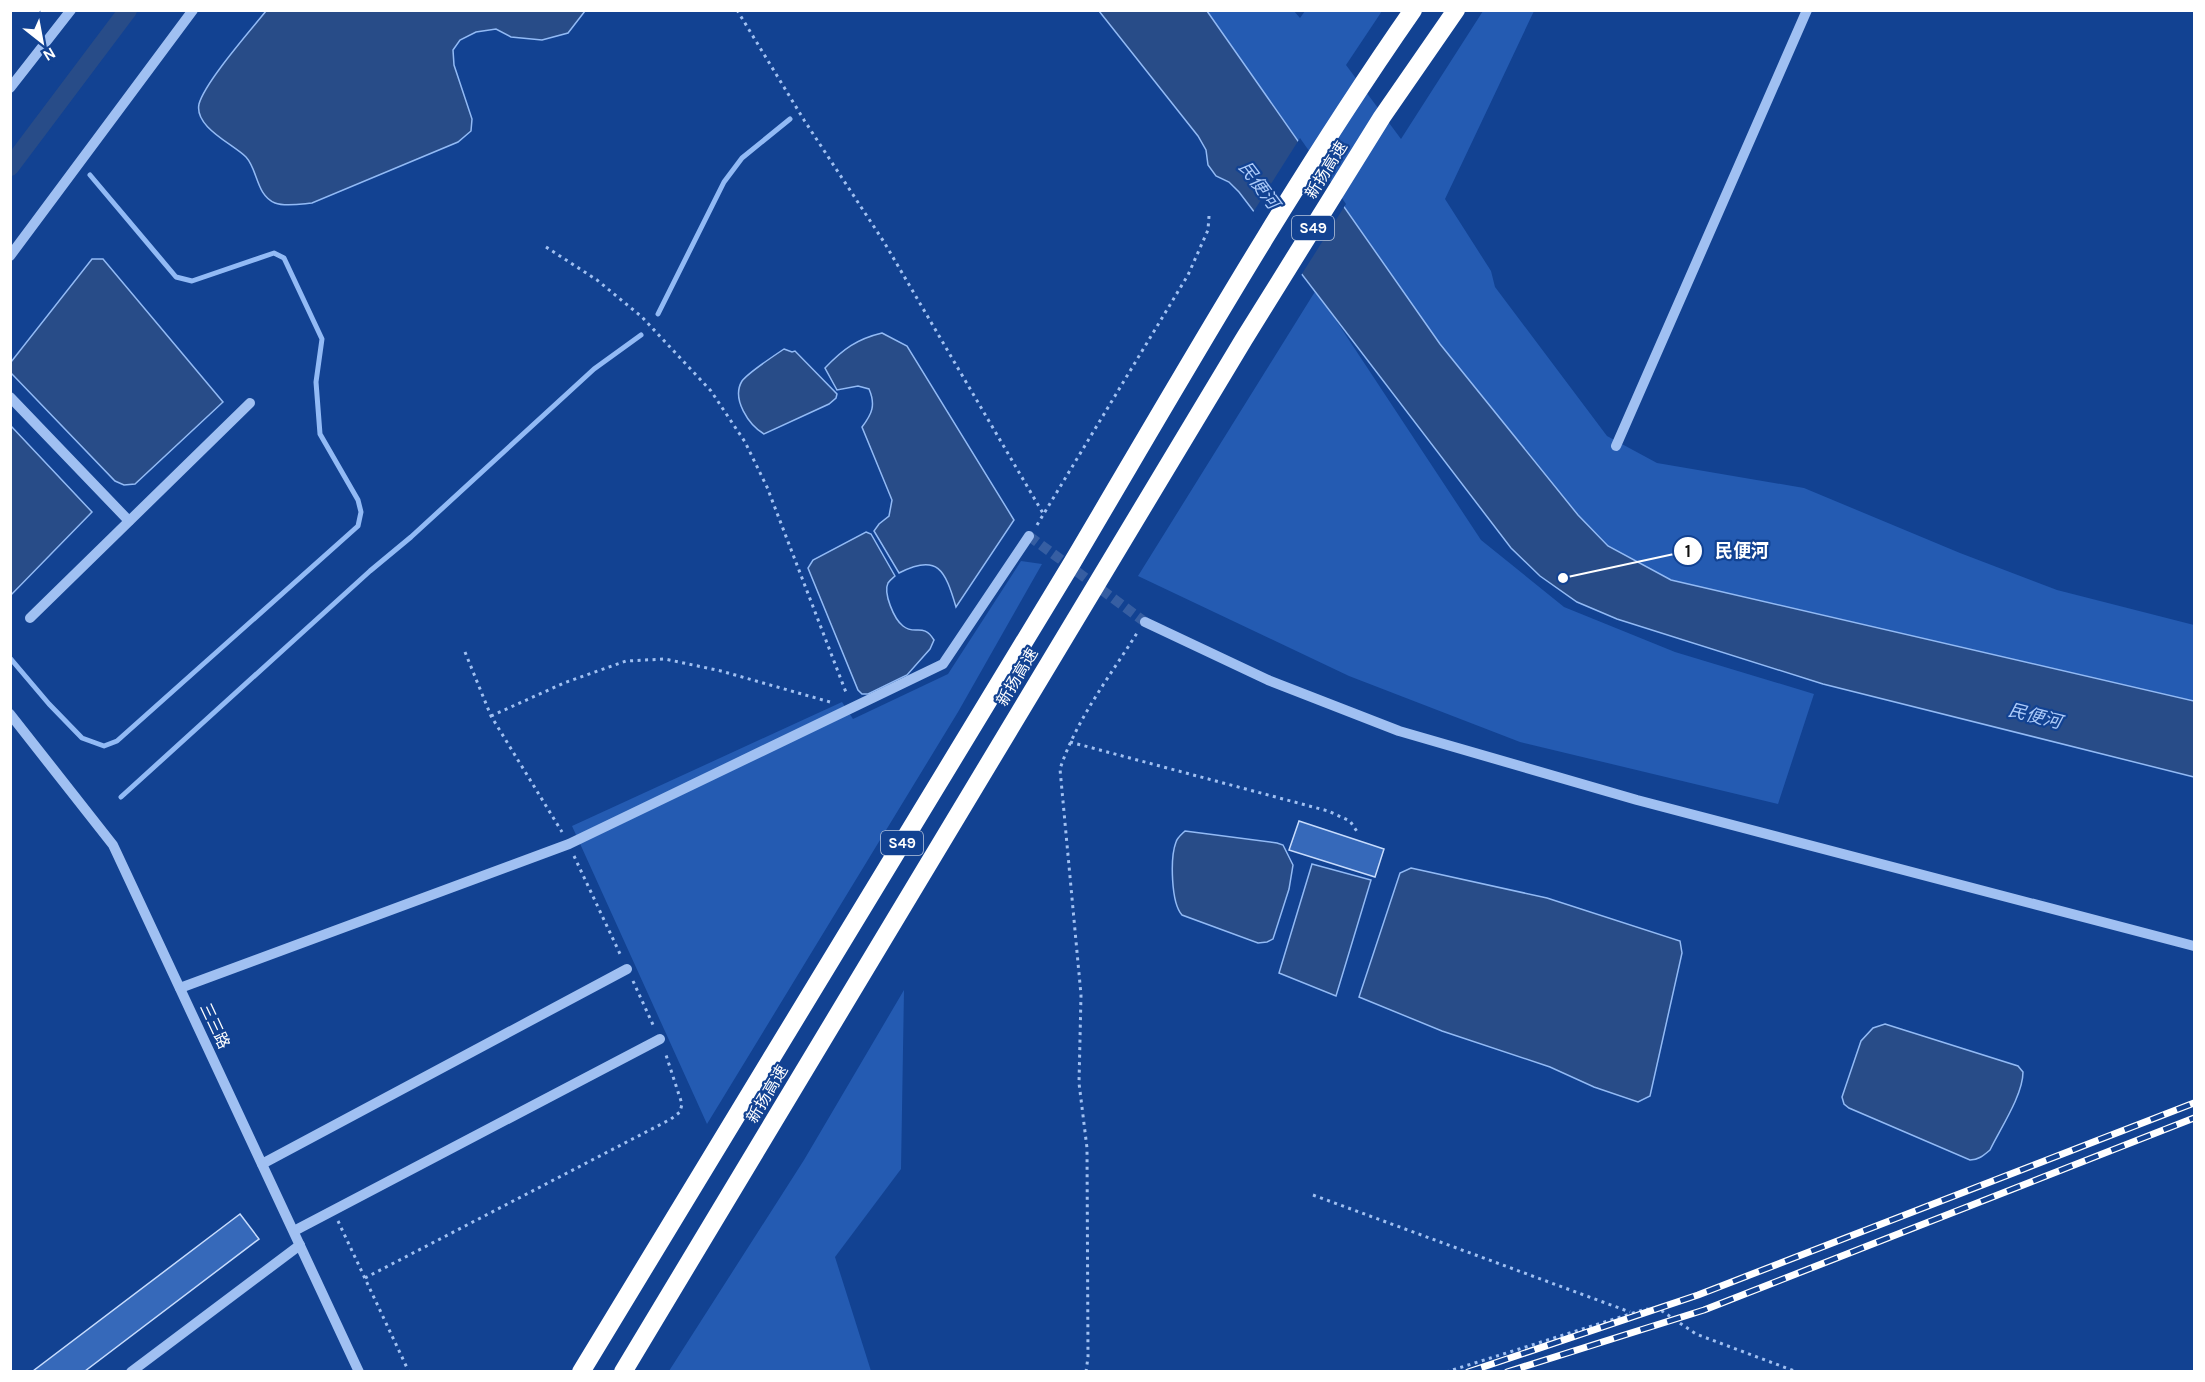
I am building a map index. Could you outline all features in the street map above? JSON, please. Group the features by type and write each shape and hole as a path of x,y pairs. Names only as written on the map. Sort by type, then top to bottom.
{"highway":[{"name":"新扬高速","path":"581,1371 1071,565 1219,313 1360,85 1413,10"},
{"name":"新扬高速","path":"623,1371 1244,339 1382,117 1456,10"}],"street":[{"path":"10,88 71,10"},
{"path":"10,256 193,10"},
{"path":"1616,446 1807,10"},
{"path":"10,397 129,521"},
{"path":"30,618 250,403"},
{"path":"180,988 569,844 944,664 1029,536"},
{"path":"1145,622 1268,680 1399,731 1637,800 2194,946"},
{"name":"三三路","path":"10,714 113,845 359,1371"},
{"path":"262,1164 627,969"},
{"path":"294,1231 660,1039"},
{"path":"131,1371 300,1245"}],"path":[{"path":"737,10 804,120 884,242 1044,515"},
{"path":"1029,536 1044,515 1188,275 1208,230 1209,216"},
{"path":"546,247 597,280 642,317 711,391 745,442 767,487 852,708"},
{"path":"1086,1371 1088,1357 1087,1159 1079,1083 1081,995 1060,768 1070,742 1145,622"},
{"path":"491,716 564,683 626,661 665,659 721,671 852,708"},
{"path":"1070,742 1328,811 1350,821 1358,833"},
{"path":"1313,1195 1632,1313"},
{"path":"333,1211 409,1371"},
{"path":"1446,1371 1646,1309 1662,1311 1695,1334 1797,1371"}],"shaded area":[{"path":"1207,11 1294,11 1300,18 1305,11 1382,11 1346,65 1401,139 1483,11 1534,11 1445,199 1491,271 1495,287 1607,436 1657,463 1804,488 1960,553 2057,590 2194,625 2194,701 1671,580 1608,546 1578,515 1440,344"},
{"path":"1316,290 1481,540 1564,607 1675,652 1814,694 1778,804 1520,742 1349,676 1138,576"},
{"path":"1021,561 1042,564 958,712 707,1124 572,826 842,702 853,719 948,674"},
{"path":"904,990 901,1169 835,1257 871,1371 669,1371 804,1160"}],"water":[{"path":"266,11 585,11 568,33 542,40 511,37 496,29 476,32 460,40 453,50 454,65 472,119 471,131 458,142 312,203 288,205 275,203 264,194 250,162 208,127 199,112 199,104 210,83"},
{"path":"1099,11 1207,11 1440,344 1578,515 1608,546 1671,580 2194,701 2194,777 1823,684 1617,619 1577,602 1540,576 1511,548 1239,192 1229,182 1216,176 1208,165 1206,150 1198,136"},
{"path":"92,259 103,259 223,402 135,484 124,485 115,481 11,373 11,362"},
{"path":"882,333 907,346 1014,520 956,607 948,583 938,569 931,565 923,565 899,573 874,531 889,516 892,500 862,427 872,409 871,395 869,389 858,386 837,390 825,368 851,346 865,338"},
{"path":"784,349 795,351 837,394 829,404 764,434 743,411 739,388 750,373"},
{"path":"11,426 92,512 11,595"},
{"path":"866,532 871,534 895,576 888,583 887,593 896,618 907,629 923,630 934,640 930,649 907,675 868,694 862,694 858,690 808,568 813,560"},
{"path":"1185,831 1283,845 1293,865 1289,889 1273,939 1258,943 1182,915 1176,901 1172,869 1176,842"},
{"path":"1312,864 1371,880 1336,996 1279,973"},
{"path":"1411,868 1547,898 1680,941 1682,953 1650,1096 1638,1102 1594,1087 1550,1067 1442,1031 1359,997 1400,873"},
{"path":"1885,1024 2018,1066 2023,1072 2015,1101 1990,1150 1970,1160 1844,1104 1842,1097 1861,1041 1873,1028"}],"pier":[{"path":"1300,138 1346,204 1300,277 1252,214"}],"building":[{"path":"1299,821 1384,849 1375,877 1289,850"},
{"path":"240,1214 259,1239 85,1371 33,1371"}],"waterway":[{"path":"10,167 128,10"},
{"path":"658,314 724,182 742,158 790,119"},
{"path":"10,658 82,738 104,746 117,741 358,526 361,512 358,500 320,434 316,382 322,339 284,258 274,253 192,281 176,277 90,175"},
{"path":"121,797 594,369 641,335"}],"tunnel":[{"path":"1029,536 1145,622"}],"railway":[{"path":"1468,1372 1698,1295 2194,1103"},
{"path":"1507,1372 1704,1310 2194,1118"}],"place":[{"name":"民便河","path":"1563,578"}]}
